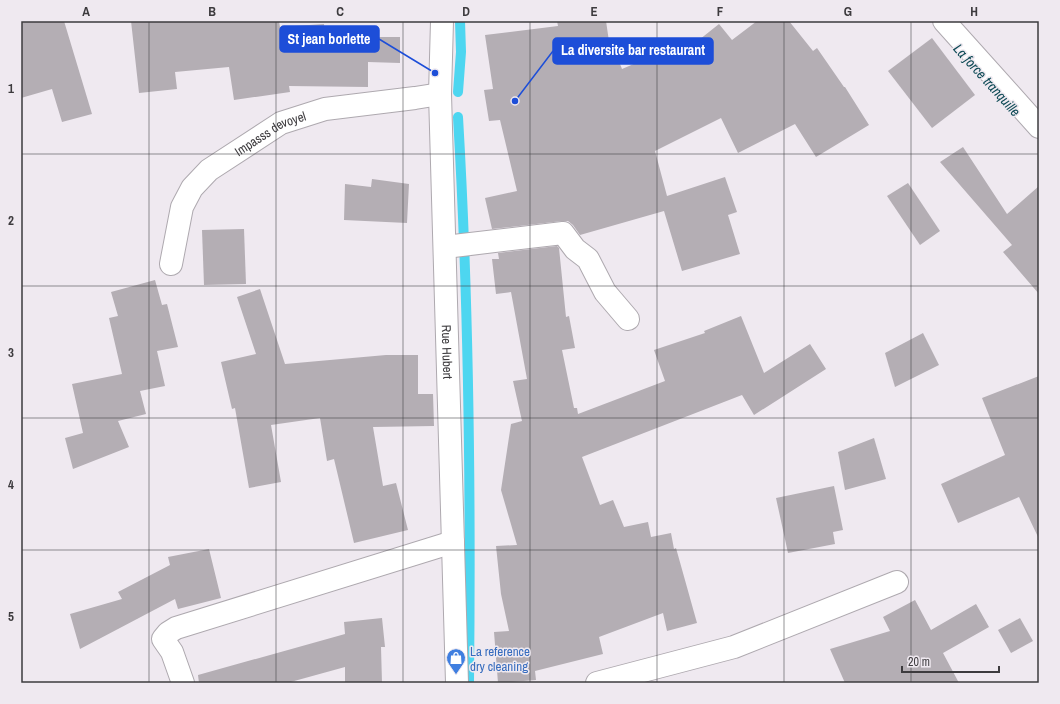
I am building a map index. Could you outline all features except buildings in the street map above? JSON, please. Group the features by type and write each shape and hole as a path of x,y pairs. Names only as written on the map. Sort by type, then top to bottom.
{"street":[{"name":"Rue Hubert","path":"442,21 440,94 458,683"},
{"path":"944,21 1039,127"},
{"name":"Impasss devoyel","path":"171,264 182,207 192,188 209,170 282,123 325,109 440,94"},
{"path":"445,247 562,233 575,249 588,259 605,292 628,319"},
{"path":"183,683 172,652 163,639 168,633 176,628 453,542"},
{"path":"597,683 734,647 897,582"}],"waterway":[{"path":"458,92 461,52 460,21"},
{"path":"458,117 467,329 470,541 469,683"}],"place":[{"name":"St jean borlette","path":"435,73"},
{"name":"La diversite bar restaurant","path":"515,101"},
{"name":"La reference dry cleaning","path":"456,675"}],"water label":[{"name":"La force tranquille","path":"987,80"}]}
